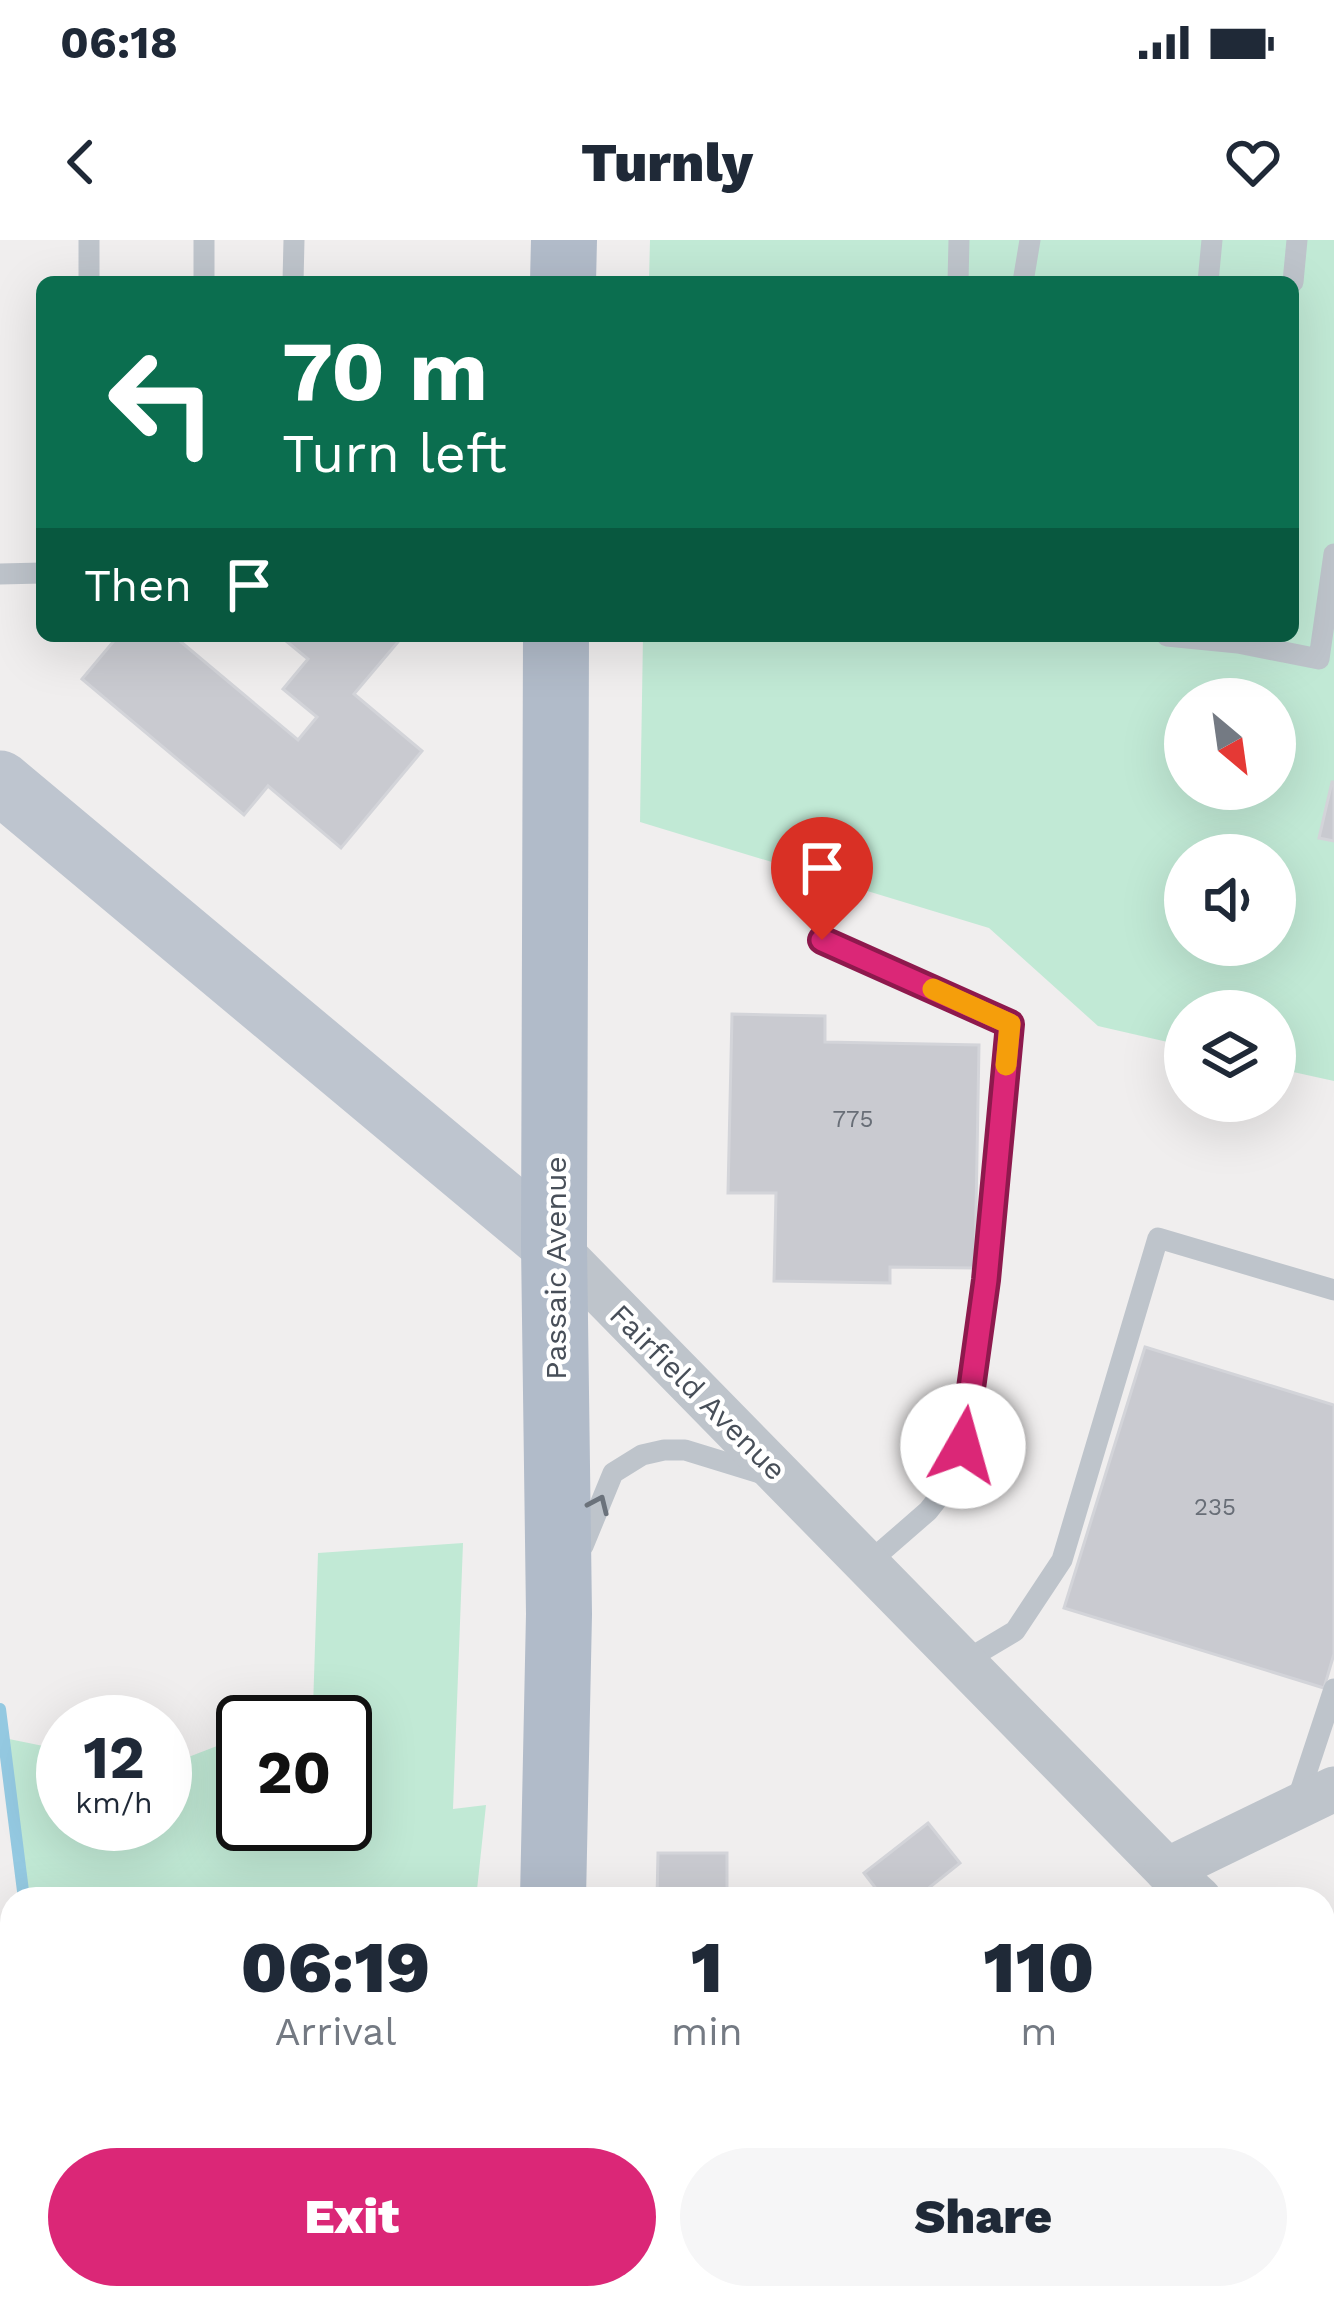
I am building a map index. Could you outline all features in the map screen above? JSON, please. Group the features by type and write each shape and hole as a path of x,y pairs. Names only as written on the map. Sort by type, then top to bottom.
{"main road":[{"path":"562,276 564,240"},
{"name":"Passaic Avenue","path":"553,1887 559,1614 554,1246 556,642"}],"street":[{"name":"Fairfield Avenue","path":"0,782 554,1246 1183,1885"},
{"path":"1183,1885 1315,1798"}],"lane":[{"path":"89,240 89,276"},
{"path":"204,240 204,276"},
{"path":"293,276 294,240"},
{"path":"958,276 959,240"},
{"path":"1024,276 1030,240"},
{"path":"1209,276 1213,240"},
{"path":"1294,276 1297,240"},
{"path":"1247,642 1318,659 1334,554"},
{"path":"0,574 36,573"},
{"path":"822,940 1010,1024 986,1280 963,1446 954,1478 928,1511 867,1564"},
{"path":"963,1662 1016,1631 1062,1560 1158,1238 1334,1290"},
{"path":"559,1614 591,1521 613,1473 628,1462 664,1450 685,1450 785,1481"},
{"path":"1315,1798 1334,1689"}],"green space":[{"path":"650,240 1334,240 1334,1081 1296,1073 1296,990 1164,990 1164,1041 1098,1026 989,928 640,822 643,642 1299,642 1299,276 649,276"},
{"path":"463,1543 453,1809 486,1805 477,1887 22,1887 4,1738 36,1745 36,1851 192,1851 192,1756 216,1746 216,1851 372,1851 372,1695 313,1695 318,1553"}],"building":[{"path":"113,642 181,642 298,740 317,717 283,689 308,659 287,642 398,642 354,694 422,751 341,848 268,786 244,815 82,679"},
{"path":"1334,782 1334,841 1319,838"},
{"path":"732,1014 825,1016 825,1042 979,1045 975,1268 890,1267 890,1283 774,1281 776,1193 728,1193"},
{"path":"1145,1347 1334,1405 1334,1654 1324,1688 1064,1608"},
{"path":"928,1823 960,1863 930,1887 875,1887 864,1873"},
{"path":"658,1853 727,1853 727,1887 657,1887"}],"waterway":[{"path":"0,1709 22,1887"}],"slow traffic":[{"path":"933,989 1010,1024 1006,1065"}],"route":[{"path":"822,940 1010,1024 986,1280 963,1446"}]}
